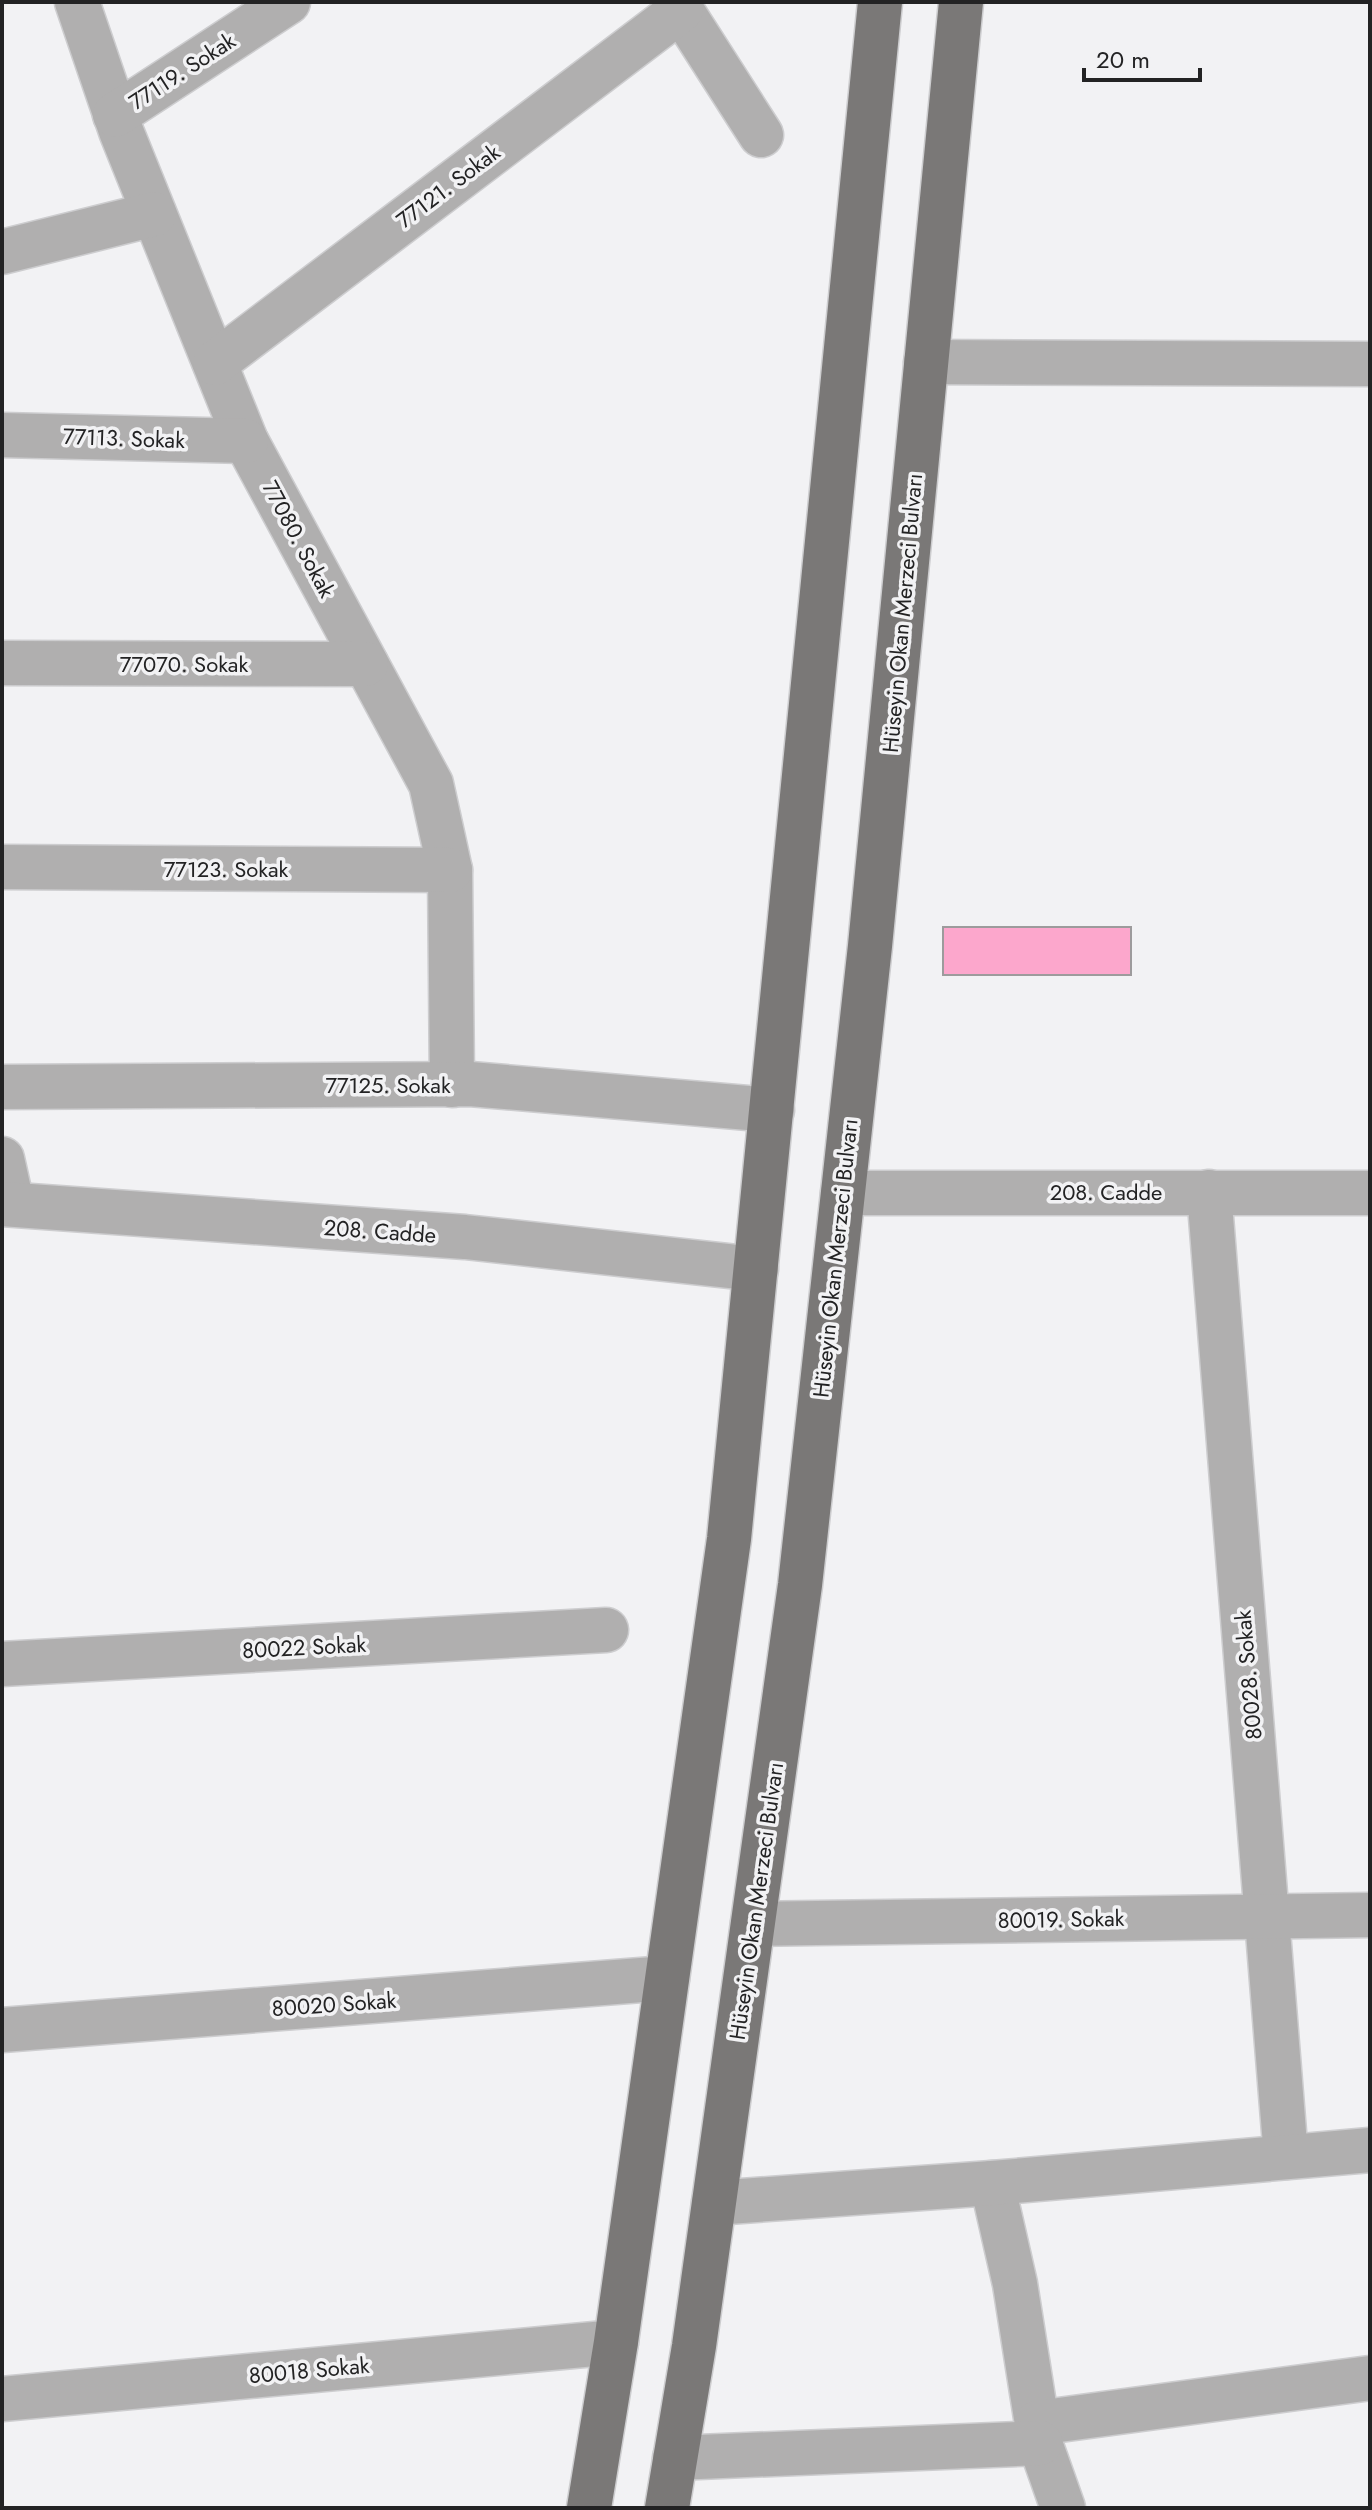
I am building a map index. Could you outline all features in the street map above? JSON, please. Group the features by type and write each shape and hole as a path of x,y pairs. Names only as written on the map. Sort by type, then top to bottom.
{"main road":[{"path":"589,2508 616,2342 729,1539 880,2"},
{"name":"Hüseyin Okan Merzeci Bulvarı","path":"667,2508 714,2203 800,1585 873,914 961,2"}],"street":[{"name":"77080. Sokak","path":"77,2 115,115 246,441 431,784 450,870 452,1085"},
{"name":"77119. Sokak","path":"115,115 288,2"},
{"path":"678,6 761,135"},
{"name":"77121. Sokak","path":"215,363 678,6"},
{"path":"2,252 154,214"},
{"path":"926,362 1370,364"},
{"name":"77113. Sokak","path":"2,435 246,441"},
{"name":"77070. Sokak","path":"2,663 366,664"},
{"name":"77123. Sokak","path":"2,867 450,870"},
{"name":"77125. Sokak","path":"2,1087 452,1085 772,1110"},
{"path":"2,1159 7,1204"},
{"name":"80028. Sokak","path":"1209,1192 1286,2157"},
{"name":"208. Cadde","path":"843,1193 1370,1193"},
{"name":"208. Cadde","path":"7,1204 465,1237 756,1269"},
{"name":"80022 Sokak","path":"2,1664 606,1630"},
{"name":"80019. Sokak","path":"753,1924 1370,1915"},
{"name":"80020 Sokak","path":"2,2030 667,1978"},
{"path":"714,2203 992,2183 1370,2150"},
{"path":"992,2183 1015,2284 1038,2433 1063,2508"},
{"name":"80018 Sokak","path":"2,2399 616,2342"},
{"path":"675,2458 1038,2433 1370,2378"}],"building":[{"path":"943,927 1131,927 1131,975 943,975"}]}
